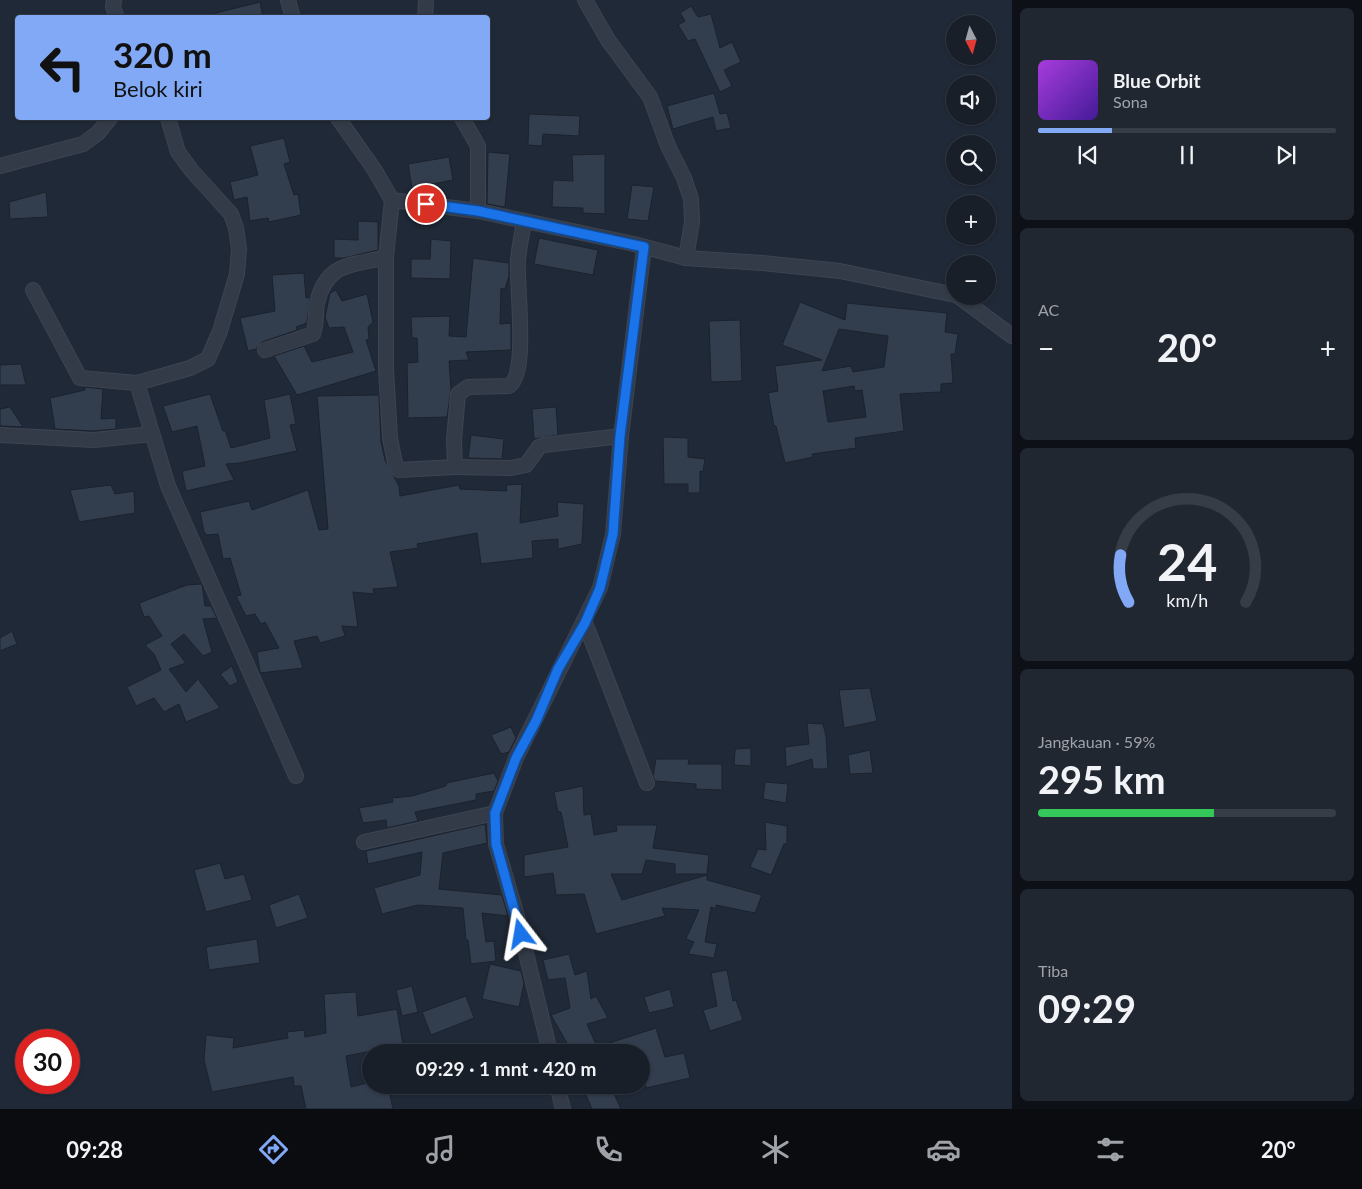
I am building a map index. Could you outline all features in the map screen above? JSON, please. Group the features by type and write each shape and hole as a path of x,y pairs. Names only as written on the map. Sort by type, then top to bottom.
{"street":[{"path":"114,0 113,7 116,15"},
{"path":"288,0 292,15"},
{"path":"425,15 426,0"},
{"path":"585,0 608,40 650,97 668,146 684,178 691,199 692,222 686,258"},
{"path":"0,166 83,144 98,133 108,120"},
{"path":"33,290 80,378 137,383 195,367 208,359 220,331 237,274 239,249 236,228 231,214 192,171 178,152 169,120"},
{"path":"339,120 374,169 392,200 386,257 386,369 390,438 395,463 399,470 455,467 511,468 526,465 539,447 544,445 620,436"},
{"path":"463,120 478,146 478,211"},
{"path":"392,200 478,211 686,258 840,271 946,294"},
{"path":"455,467 454,440 458,394 468,387 509,386 517,378 520,353 518,260 524,222"},
{"path":"548,1044 517,916 496,844 495,813 516,758 536,721 558,669 585,623 600,588 613,534 620,436 644,247"},
{"path":"265,350 313,334 320,293 332,274 351,263 386,257"},
{"path":"969,305 1012,336"},
{"path":"137,383 168,486 296,776"},
{"path":"0,435 94,440 152,434"},
{"path":"585,623 647,782"},
{"path":"364,842 495,813"},
{"path":"559,1094 563,1109"}],"building":[{"path":"260,2 262,15 216,15 216,13"},
{"path":"691,6 698,17 711,14 720,48 732,42 741,62 724,70 732,86 720,92 695,39 688,41 678,25 685,21 680,13"},
{"path":"714,93 720,114 727,113 731,128 716,131 713,117 673,129 667,106"},
{"path":"529,114 580,116 579,136 543,134 542,146 528,145"},
{"path":"284,138 290,162 284,164 294,195 298,194 301,215 269,222 268,218 250,221 247,197 234,200 230,182 258,175 250,146"},
{"path":"488,152 510,154 505,207 487,204"},
{"path":"605,154 605,214 583,213 583,208 552,207 553,180 573,181 572,155"},
{"path":"449,157 453,180 412,188 408,164"},
{"path":"632,185 654,187 648,221 627,219"},
{"path":"46,192 48,217 10,219 9,202"},
{"path":"358,221 378,222 378,250 344,258 334,258 334,239 358,240"},
{"path":"539,238 598,250 593,275 534,264"},
{"path":"431,239 451,241 450,279 411,278 411,259 430,259"},
{"path":"473,258 509,263 509,276 505,289 501,288 500,324 511,323 511,350 466,352 469,360 449,361 451,389 447,417 408,418 407,363 418,362 417,338 412,338 411,317 450,316 449,336 466,337"},
{"path":"304,273 306,298 310,297 307,323 296,327 297,330 262,342 256,349 248,351 240,318 275,311 272,275"},
{"path":"336,290 342,301 367,294 373,322 368,327 369,339 366,340 376,371 297,395 274,356 304,346 312,362 353,352 344,327 329,328 325,317 330,293"},
{"path":"800,302 845,320 847,303 947,313 945,332 958,334 955,354 951,354 953,383 941,384 941,392 900,394 904,431 855,438 856,448 812,454 813,457 785,463 776,426 774,426 768,393 778,391 775,366 822,360 782,345","holes":["839,329 888,336 884,367 853,372 851,366 822,371","854,386 855,391 862,390 866,417 828,422 823,391"]},
{"path":"740,320 742,381 711,382 709,321"},
{"path":"21,364 26,385 0,385 0,365"},
{"path":"85,387 103,389 101,419 116,418 116,429 94,431 55,429 50,398 85,390"},
{"path":"210,394 231,448 270,438 264,400 290,394 296,424 290,425 297,451 240,463 226,464 234,480 186,491 182,471 205,466 197,426 172,432 163,406"},
{"path":"379,395 381,442 385,460 399,486 400,496 459,485 460,489 507,491 506,485 522,484 520,523 558,516 557,502 584,504 582,544 558,549 558,539 532,541 533,558 481,564 477,533 417,544 418,548 390,552 398,587 373,589 374,594 353,592 358,627 342,626 345,636 320,643 317,636 294,641 303,668 260,673 257,652 279,648 265,622 261,624 255,614 246,616 236,596 241,595 230,558 223,559 218,534 207,535 204,532 200,512 249,501 252,510 308,490 319,530 328,529 317,396"},
{"path":"10,407 23,427 0,426 0,409"},
{"path":"556,407 558,435 534,439 532,409"},
{"path":"471,435 504,439 502,459 468,458"},
{"path":"663,437 688,438 688,457 705,459 703,472 700,471 700,493 688,493 688,484 664,484"},
{"path":"111,485 115,494 134,491 135,513 79,522 70,490"},
{"path":"202,584 205,606 211,606 217,618 203,619 212,652 203,656 184,634 171,644 186,663 169,669 186,692 198,679 220,708 186,722 179,704 164,712 154,698 136,706 127,687 161,670 154,654 145,645 162,636 149,616 144,617 139,603 187,585"},
{"path":"12,631 17,644 0,651 0,638"},
{"path":"232,666 238,682 230,686 220,674"},
{"path":"870,688 877,721 844,728 839,690"},
{"path":"807,723 823,724 826,736 828,769 813,769 812,759 786,767 785,747 809,744"},
{"path":"511,727 516,738 509,752 501,754 491,735"},
{"path":"751,748 751,766 734,765 735,749"},
{"path":"870,750 873,773 850,774 848,755"},
{"path":"656,759 689,759 688,764 722,764 722,790 696,789 696,784 655,781 653,776"},
{"path":"494,773 498,781 494,791 476,794 476,800 415,812 418,821 387,828 386,820 363,823 359,808 393,802 392,798 412,796 446,786 446,783"},
{"path":"765,782 788,784 786,803 763,799"},
{"path":"583,786 584,815 591,814 594,835 617,831 616,825 657,825 653,848 709,855 707,874 675,874 675,864 646,860 642,874 611,874 622,900 707,875 707,880 762,895 755,913 716,905 716,909 711,907 705,942 717,944 714,958 688,954 694,942 686,939 699,910 662,908 665,916 596,934 584,894 556,895 553,873 524,877 524,855 568,847 561,812 558,812 554,792"},
{"path":"765,822 787,826 787,844 784,844 771,875 750,867 758,849 766,850"},
{"path":"485,824 487,843 443,853 439,889 502,895 508,916 482,913 486,942 494,941 496,961 471,964 468,940 466,940 463,908 418,905 382,914 374,888 420,875 422,852 368,864 366,851"},
{"path":"220,863 225,879 244,874 252,900 206,912 194,870"},
{"path":"299,894 308,918 276,928 269,905"},
{"path":"257,939 260,963 209,970 206,947"},
{"path":"569,954 575,975 587,971 591,999 596,996 608,1018 587,1024 596,1044 567,1044 551,1015 570,1008 565,978 548,980 543,960"},
{"path":"490,964 521,971 524,983 519,1007 482,999"},
{"path":"727,970 733,1001 736,1000 743,1020 710,1031 703,1010 717,1006 711,973"},
{"path":"412,986 418,1012 402,1016 396,990"},
{"path":"670,989 674,1007 649,1013 644,997"},
{"path":"356,992 358,1016 397,1009 403,1044 362,1044 362,1053 346,1056 351,1087 362,1084 362,1094 390,1094 393,1109 306,1109 301,1086 294,1086 293,1077 212,1092 204,1060 206,1035 234,1038 233,1048 288,1038 287,1032 304,1030 305,1037 326,1033 324,994"},
{"path":"466,996 474,1018 431,1035 422,1012"},
{"path":"656,1028 665,1057 684,1053 690,1078 650,1087 650,1044 606,1044"},
{"path":"614,1094 621,1109 592,1109 586,1095"}],"route":[{"path":"426,204 478,211 644,247 620,436 613,534 600,588 585,623 558,669 536,721 516,758 495,813 496,844 521,934"}]}
